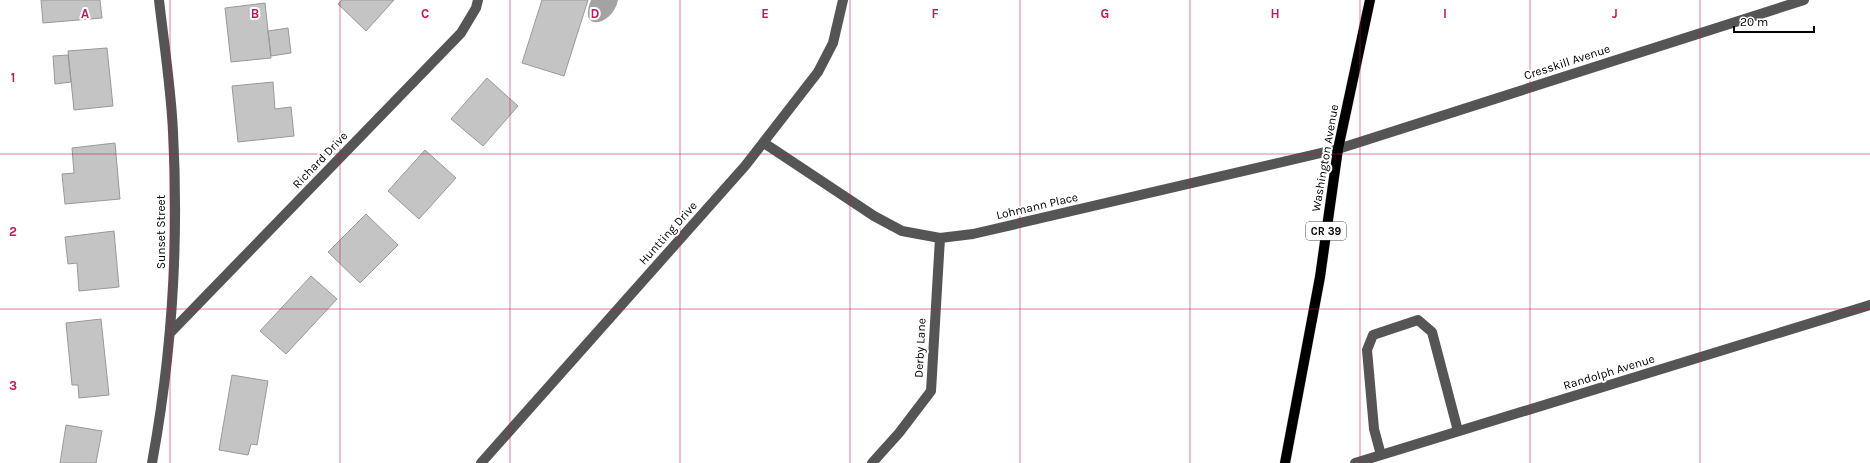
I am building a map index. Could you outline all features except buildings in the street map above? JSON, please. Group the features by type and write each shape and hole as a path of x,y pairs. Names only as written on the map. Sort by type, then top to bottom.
{"main road":[{"name":"Washington Avenue","path":"1285,463 1320,277 1338,149 1370,0"}],"street":[{"name":"Sunset Street","path":"152,463 160,420 170,333 175,247 173,132 160,0"},
{"name":"Richard Drive","path":"170,333 461,33 476,8 478,0"},
{"name":"Huntting Drive","path":"481,463 764,143 818,72 833,43 843,0"},
{"name":"Cresskill Avenue","path":"1338,149 1804,0"},
{"name":"Lohmann Place","path":"764,143 874,216 902,231 940,238 973,234 1338,149"},
{"name":"Derby Lane","path":"872,463 899,434 931,391 940,238"},
{"name":"Randolph Avenue","path":"1355,463 1870,305"},
{"path":"1381,455 1374,430 1367,350 1373,334 1418,320 1432,332 1458,431"}],"shaded area":[{"path":"591,0 618,0 615,9 610,16 597,22 592,21 589,18 588,11"}]}
